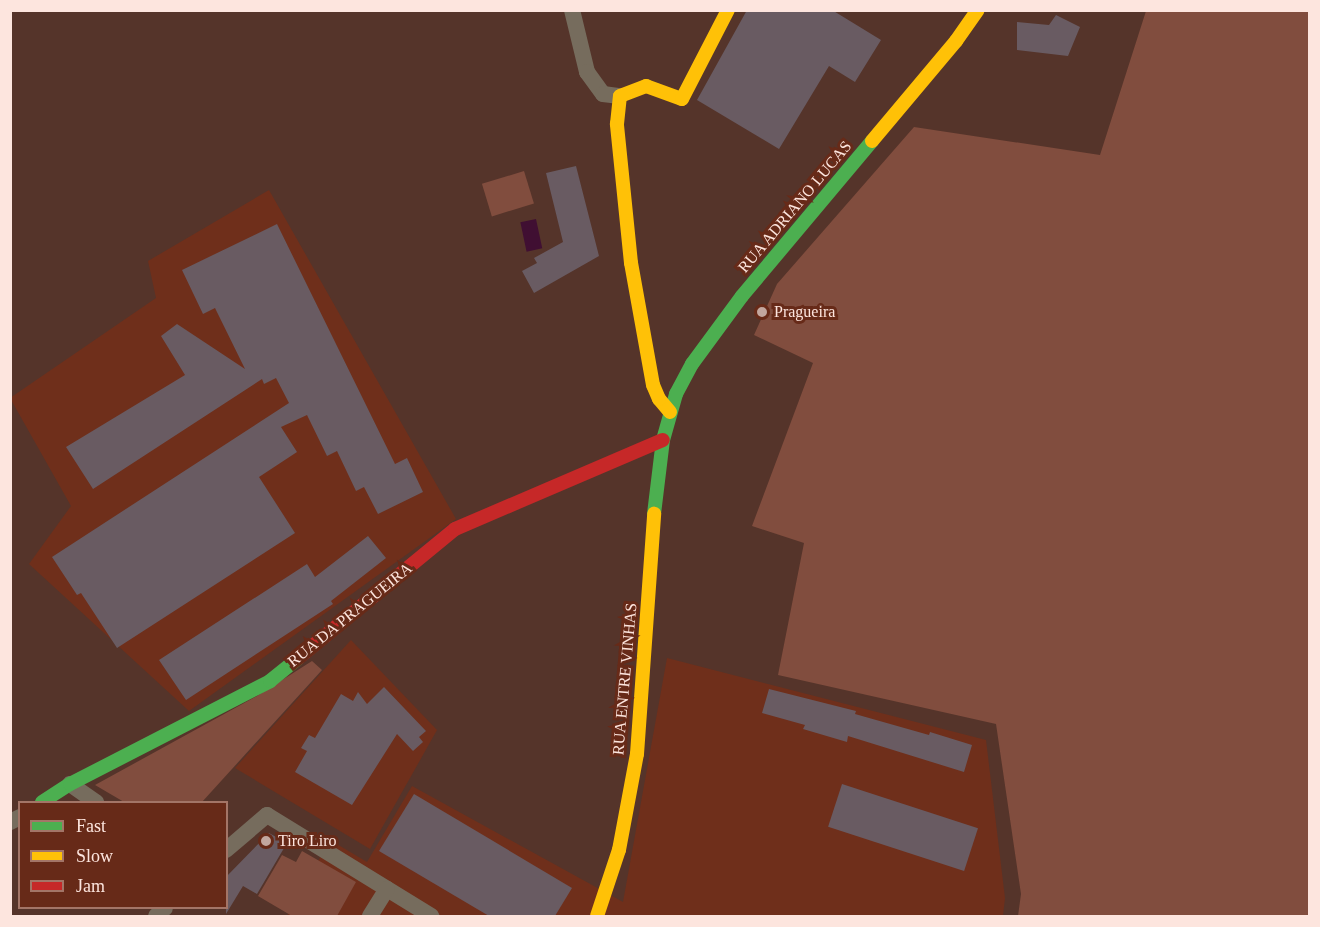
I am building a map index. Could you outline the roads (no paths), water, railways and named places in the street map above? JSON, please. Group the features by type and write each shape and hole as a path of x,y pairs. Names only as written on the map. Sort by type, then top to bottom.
{"street":[{"path":"572,10 587,72 603,94 620,96 646,86 682,99 728,10"},
{"name":"RUA ADRIANO LUCAS","path":"663,440 670,412 692,364 735,305 956,41 978,10"},
{"path":"620,96 617,124 631,263 653,385 659,399 670,412"},
{"name":"RUA DA PRAGUEIRA","path":"44,801 70,784 270,681 455,529 663,440"},
{"name":"RUA ENTRE VINHAS","path":"597,916 619,850 637,754 656,492 663,440"},
{"path":"70,784 95,801"},
{"path":"228,848 267,815 431,916"},
{"path":"370,916 387,889"}],"place":[{"name":"Pragueira","path":"762,312"},
{"name":"Tiro Liro","path":"266,841"}]}
